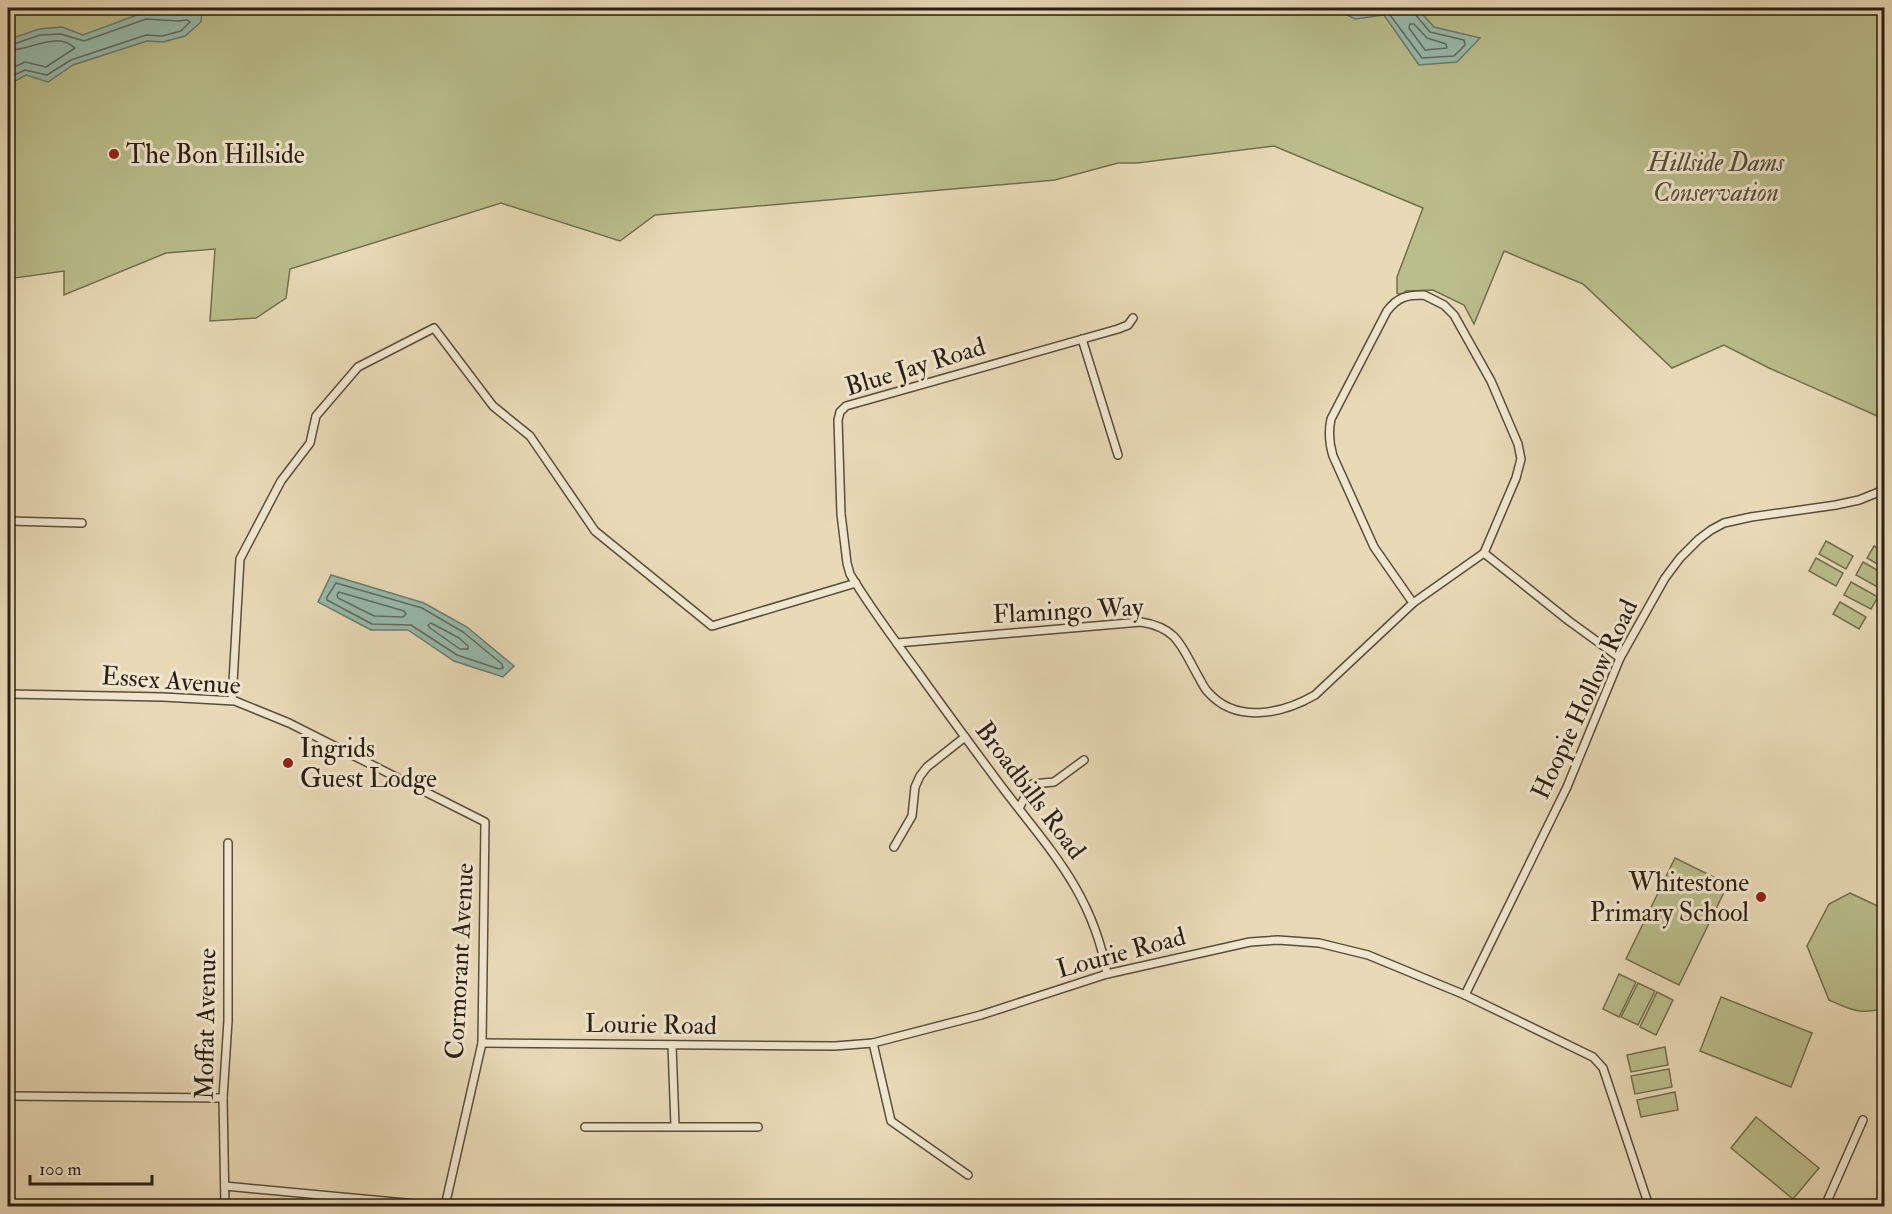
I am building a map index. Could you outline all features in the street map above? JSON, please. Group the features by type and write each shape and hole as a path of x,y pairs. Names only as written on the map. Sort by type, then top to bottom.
{"street":[{"path":"1413,603 1374,547 1329,442 1328,430 1331,419 1395,301 1404,296 1424,296 1444,305 1454,315 1491,381 1518,444 1521,459 1516,478 1484,553 1569,621 1620,658"},
{"name":"Blue Jay Road","path":"897,643 856,584 847,563 841,514 838,420 843,408 1118,329 1128,325 1134,318"},
{"path":"232,700 240,559 281,481 310,443 316,416 358,367 434,328 493,406 530,436 595,531 712,626 856,584"},
{"path":"1082,339 1118,455"},
{"name":"Hoopie Hollow Road","path":"1465,995 1567,787 1620,658 1665,578 1680,558 1711,530 1725,523 1847,503 1884,490"},
{"path":"8,520 82,523"},
{"name":"Flamingo Way","path":"897,643 1141,622 1153,624 1165,628 1179,642 1206,691 1228,707 1255,714 1277,711 1298,705 1315,695 1413,603 1484,553"},
{"name":"Broadbills Road","path":"897,643 965,737 1062,863 1089,913 1102,950 1107,974"},
{"name":"Essex Avenue","path":"8,694 232,700 299,728 485,822"},
{"path":"894,848 912,816 915,787 920,776 927,767 965,737"},
{"path":"1019,808 1032,784 1054,782 1084,760"},
{"name":"Cormorant Avenue","path":"445,1206 482,1043 485,822"},
{"name":"Moffat Avenue","path":"225,1206 223,1098 228,1021 228,843"},
{"name":"Lourie Road","path":"482,1043 835,1046 873,1043 981,1015 1107,974 1250,942 1319,943 1368,955 1465,995 1586,1053 1600,1063 1649,1206"},
{"path":"873,1043 891,1121 968,1175"},
{"path":"672,1045 675,1126"},
{"path":"8,1096 223,1098"},
{"path":"1825,1206 1863,1120"},
{"path":"585,1127 758,1127"},
{"path":"225,1186 438,1206"}],"green space":[{"name":"Hillside Dams Conservation","path":"8,8 1884,8 1884,419 1769,368 1724,345 1672,368 1583,284 1504,251 1474,324 1464,305 1433,290 1406,291 1401,295 1397,293 1397,277 1423,208 1274,146 1137,163 1118,163 1055,180 655,215 620,241 501,203 290,269 286,298 256,318 210,321 215,249 166,253 64,295 64,271 8,279"},
{"path":"1826,541 1853,556 1846,569 1819,554"},
{"path":"1874,546 1884,551 1884,568 1867,558"},
{"path":"1816,558 1843,573 1836,586 1809,571"},
{"path":"1863,562 1884,574 1883,590 1856,575"},
{"path":"1851,582 1878,597 1871,609 1844,595"},
{"path":"1840,602 1866,617 1859,629 1833,614"},
{"path":"1675,858 1728,884 1679,985 1626,959"},
{"path":"1850,893 1884,909 1884,1008 1862,1011 1829,1000 1807,946 1829,904"},
{"path":"1619,974 1636,982 1619,1017 1603,1009"},
{"path":"1638,983 1655,991 1638,1025 1621,1017"},
{"path":"1657,992 1673,1000 1656,1035 1640,1027"},
{"path":"1721,997 1812,1033 1791,1087 1700,1051"},
{"path":"1665,1047 1668,1065 1631,1072 1627,1055"},
{"path":"1669,1069 1672,1087 1635,1094 1631,1076"},
{"path":"1675,1092 1678,1110 1641,1117 1637,1100"},
{"path":"1756,1117 1819,1168 1793,1199 1731,1148"}],"water":[{"path":"1333,8 1417,8 1434,27 1480,38 1457,62 1419,65 1384,15 1355,19"},
{"path":"202,11 201,22 185,36 163,42 147,41 73,65 48,82 26,75 8,85 8,37 16,37 39,29 62,27 83,35 145,12 179,15"},
{"path":"331,575 424,603 467,627 514,666 503,677 454,661 408,630 371,630 318,602"}],"place":[{"name":"The Bon Hillside","path":"114,154"},
{"name":"Ingrids Guest Lodge","path":"288,763"},
{"name":"Whitestone Primary School","path":"1761,897"}]}
